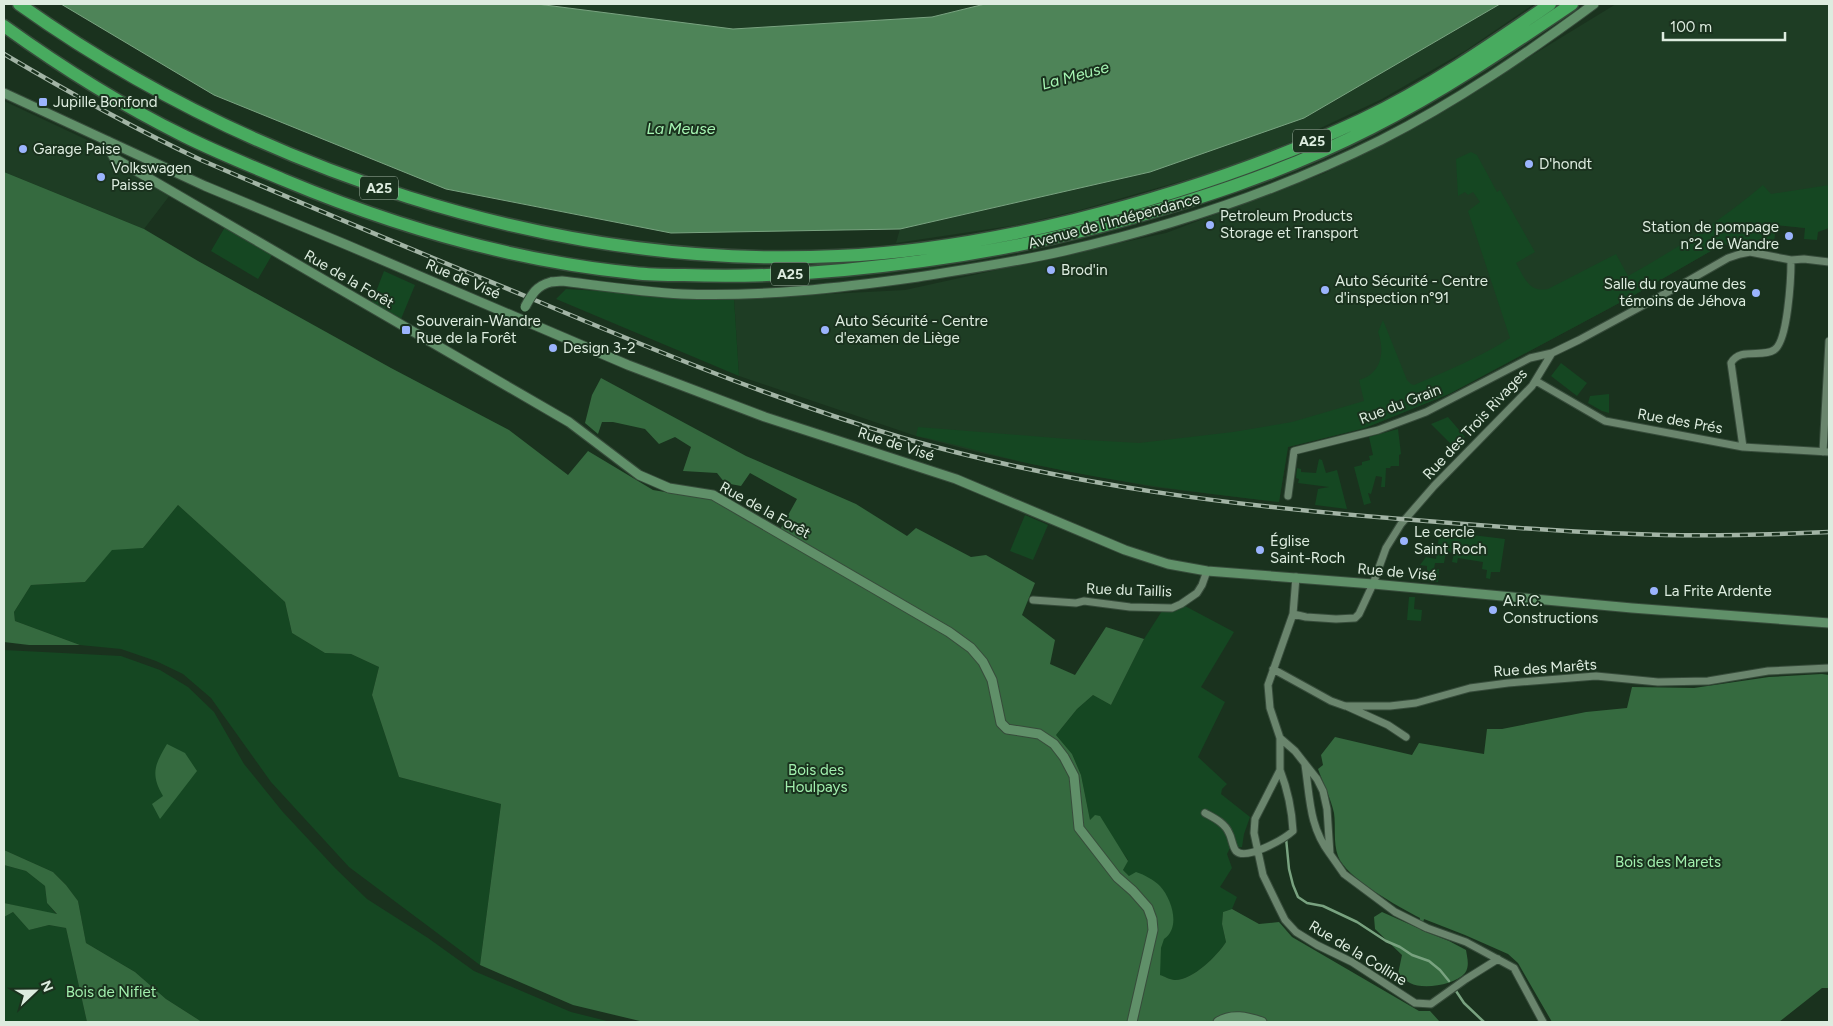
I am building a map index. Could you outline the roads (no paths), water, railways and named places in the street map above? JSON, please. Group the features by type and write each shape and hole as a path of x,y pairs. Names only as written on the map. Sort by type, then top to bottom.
{"highway":[{"name":"A25","path":"19,4 103,60 199,113 332,170 400,196 483,219 639,248 726,256 778,257 836,256 890,252 997,237 1132,206 1212,182 1364,118 1433,81 1550,4"},
{"name":"A25","path":"4,26 41,53 87,82 184,136 324,197 390,221 476,246 555,262 636,274 724,276 780,275 890,265 1000,249 1126,220 1216,193 1287,166 1369,129 1440,91 1572,4"}],"main road":[{"name":"Avenue de l'Indépendance","path":"522,319 525,306 533,291 551,282 562,281 683,294 781,292 866,284 969,269 1063,251 1194,216 1281,184 1379,141 1466,92 1594,4"},
{"name":"Rue de Visé","path":"4,93 204,186 522,319 568,341 765,417 956,479 1125,550 1168,564 1207,571 1829,623"},
{"name":"Rue de la Forêt","path":"108,141 114,158 569,422 639,475 669,488 714,495 942,628 971,648 983,662 992,680 1001,723 1007,729 1039,734 1054,744 1074,776 1079,828 1117,877 1148,908 1153,930 1132,1022"},
{"path":"1218,1022 1230,1016 1247,1017 1262,1022"}],"street":[{"path":"1552,353 1671,291 1728,258 1750,252 1791,260 1804,259 1829,262"},
{"path":"1743,447 1731,363 1733,359 1744,354 1772,352 1781,344 1791,286 1791,260"},
{"path":"1826,452 1829,341"},
{"name":"Rue des Trois Rivages","path":"1293,614 1336,619 1355,618 1363,608 1386,548 1401,524 1434,486 1474,447 1536,381 1552,353"},
{"name":"Rue du Grain","path":"1288,496 1294,451 1378,430 1426,412 1530,358 1552,353"},
{"name":"Rue des Prés","path":"1536,381 1605,421 1743,447 1826,452"},
{"name":"Rue du Taillis","path":"1033,600 1076,603 1084,601 1130,607 1172,608 1197,593 1207,571"},
{"name":"Rue de la Colline","path":"1296,578 1293,614 1268,685 1270,708 1280,738 1280,770 1255,819 1254,832 1263,875 1285,920 1296,932 1317,945 1352,962 1415,1003 1431,1004 1498,959"},
{"name":"Rue des Marêts","path":"1273,669 1331,701 1345,706 1401,706 1470,688 1587,677 1610,677 1658,682 1708,681 1768,671 1829,668"},
{"path":"1345,706 1388,725 1406,737"},
{"path":"1280,738 1295,752 1317,778 1327,809 1330,854"},
{"path":"1305,764 1312,818 1320,841 1344,874 1395,912 1428,928 1466,942 1514,968 1543,1022"},
{"path":"1205,813 1226,828 1234,849 1238,853 1244,854 1270,846 1293,831 1284,779 1280,770"}],"water":[{"name":"La Meuse","path":"61,4 537,4 733,29 932,17 985,4 1500,4 1304,118 1150,172 900,229 671,233 446,189 214,95"}],"waterway":[{"path":"1286,838 1289,869 1298,897 1307,903 1323,906 1357,922 1386,941 1412,955 1429,961 1449,981"},
{"path":"1456,991 1464,1003 1484,1022"}],"railway":[{"path":"4,54 101,109 201,160 406,247 761,391 903,438 966,455 1092,482 1220,501 1349,515 1524,528 1658,535 1756,535 1829,532"}],"place":[{"name":"Jupille Bonfond","path":"43,102"},
{"name":"Garage Paise","path":"23,149"},
{"name":"D'hondt","path":"1529,164"},
{"name":"Volkswagen Paisse","path":"101,177"},
{"name":"Petroleum Products Storage et Transport","path":"1210,225"},
{"name":"Station de pompage n°2 de Wandre","path":"1789,236"},
{"name":"Brod'in","path":"1051,270"},
{"name":"Auto Sécurité - Centre d'inspection n°91","path":"1325,290"},
{"name":"Salle du royaume des témoins de Jéhova","path":"1756,293"},
{"name":"Souverain-Wandre Rue de la Forêt","path":"406,330"},
{"name":"Auto Sécurité - Centre d'examen de Liège","path":"825,330"},
{"name":"Design 3-2","path":"553,348"},
{"name":"Le cercle Saint Roch","path":"1404,541"},
{"name":"Église Saint-Roch","path":"1260,550"},
{"name":"La Frite Ardente","path":"1654,591"},
{"name":"A.R.C. Constructions","path":"1493,610"}],"park label":[{"name":"Bois des Houlpays","path":"816,778"},
{"name":"Bois des Marets","path":"1668,862"},
{"name":"Bois de Nifiet","path":"111,992"}]}
